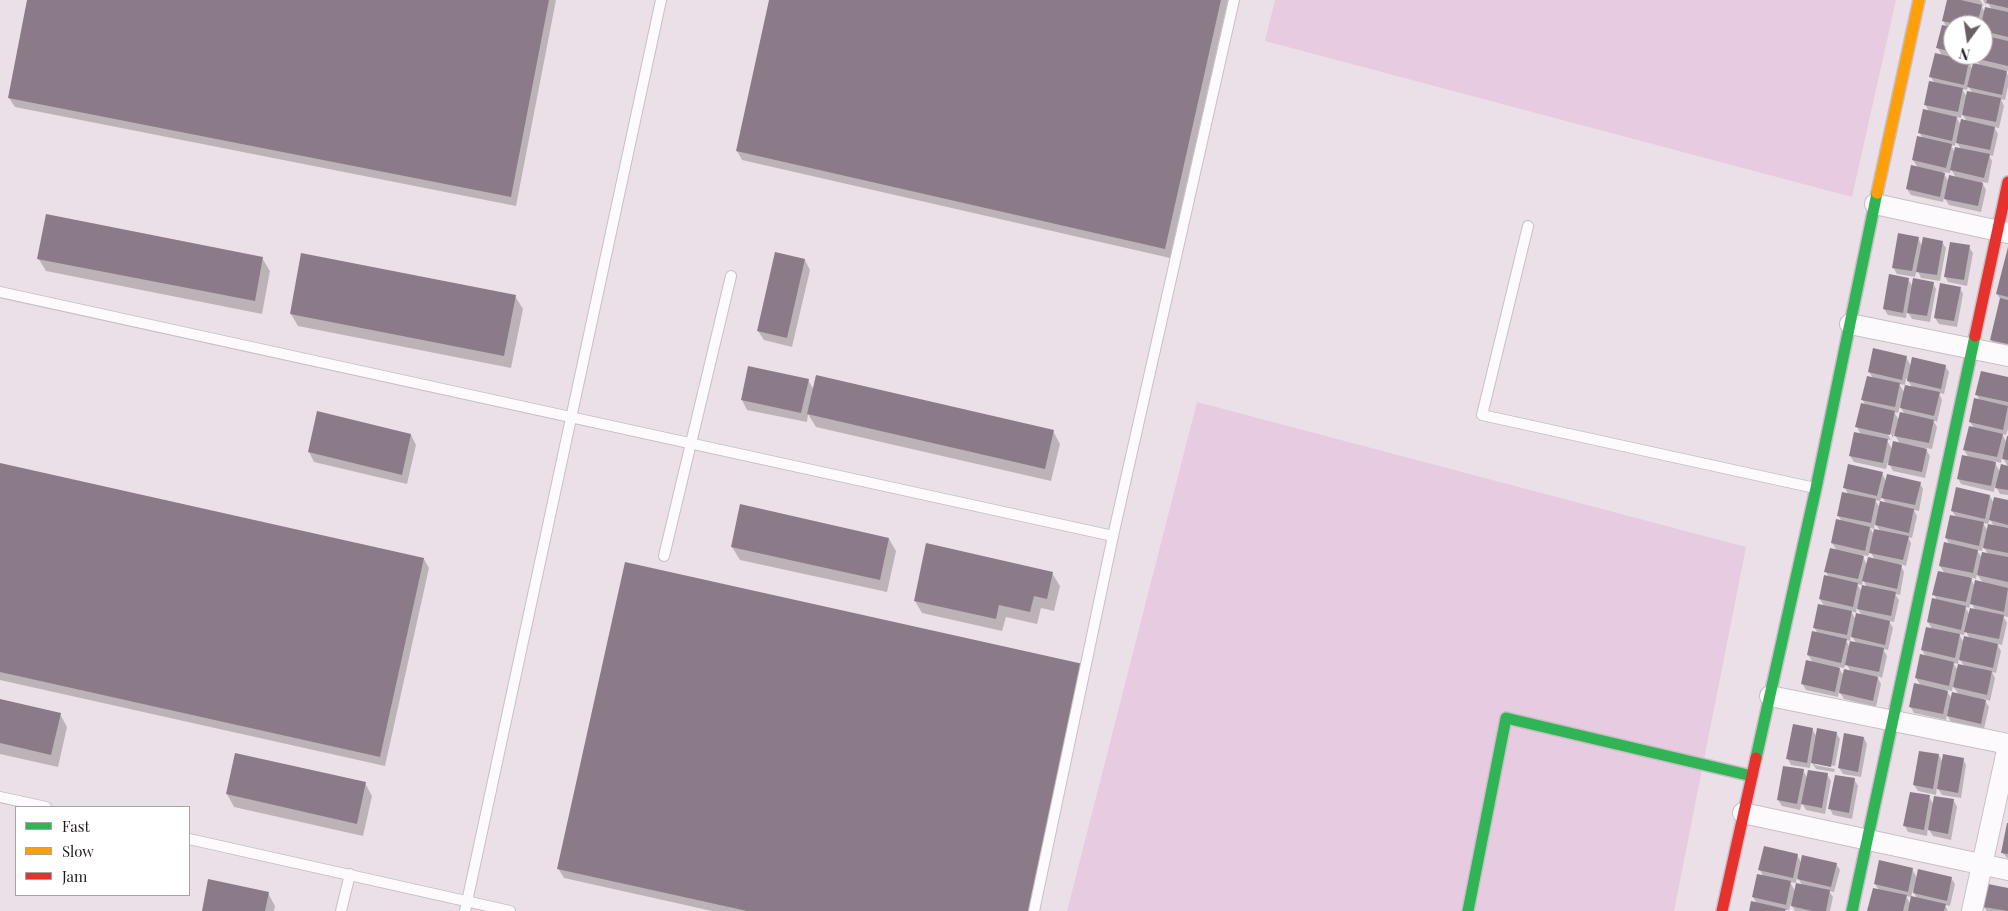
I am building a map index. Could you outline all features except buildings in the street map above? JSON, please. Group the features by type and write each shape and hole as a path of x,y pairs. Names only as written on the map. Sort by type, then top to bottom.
{"street":[{"path":"1722,911 1816,488 1874,204 1919,0"},
{"path":"1852,911 1972,349 2003,231 2008,182"},
{"path":"1874,204 2003,231"},
{"path":"1850,324 2008,356"},
{"path":"1770,696 2008,745 1972,911"},
{"path":"1468,911 1506,718 1752,776"},
{"path":"1743,814 2008,870"}],"lane":[{"path":"467,906 661,0"},
{"path":"1034,911 1113,536 1234,0"},
{"path":"1528,226 1482,415 1816,488"},
{"path":"664,556 732,276"},
{"path":"0,292 1113,536"},
{"path":"0,797 41,806"},
{"path":"190,839 350,874 467,906 510,911"},
{"path":"341,911 350,874"}],"shaded area":[{"path":"1275,0 1896,0 1852,197 1265,41"},
{"path":"1197,402 1746,547 1674,911 1067,911"}],"traffic: fast":[{"path":"1756,758 1816,488 1877,193"},
{"path":"1852,911 1975,336"},
{"path":"1468,911 1506,718 1752,776"}],"traffic: slow":[{"path":"1877,193 1919,0"}],"traffic: jam":[{"path":"1975,336 2008,182"},
{"path":"1722,911 1756,758"}]}
